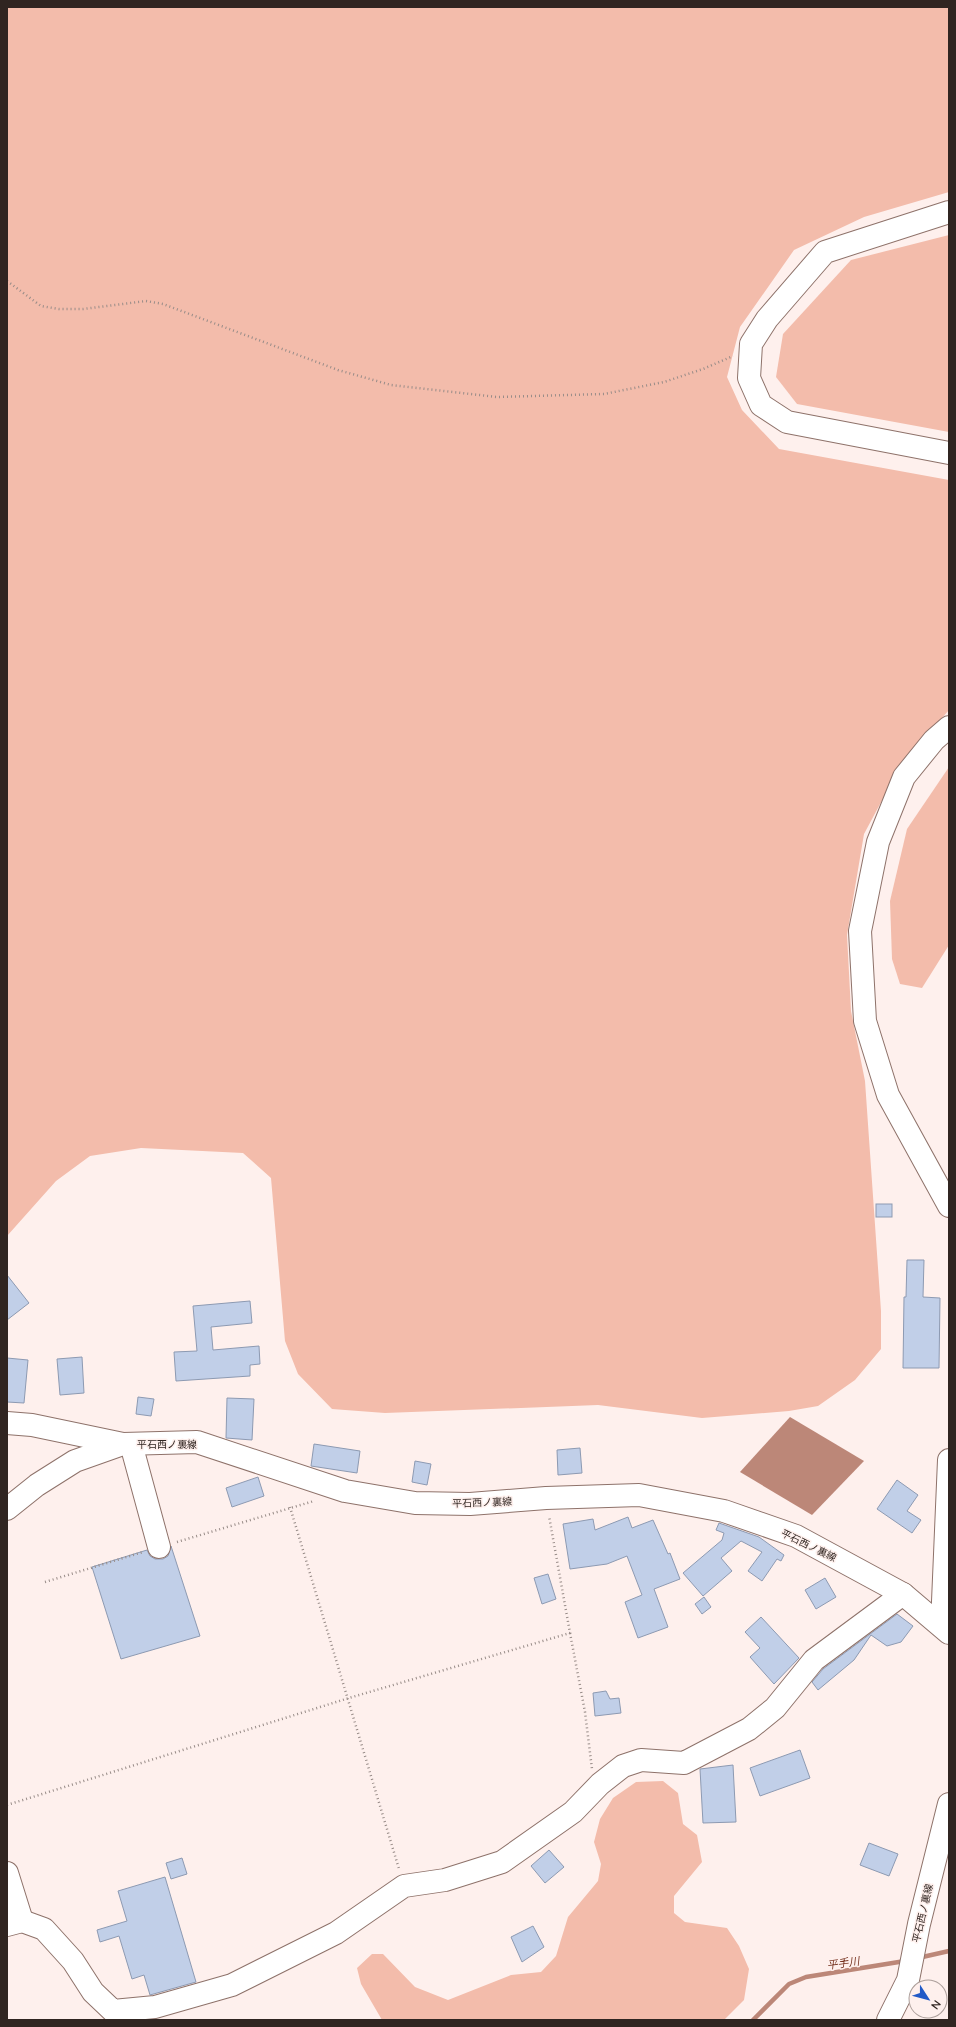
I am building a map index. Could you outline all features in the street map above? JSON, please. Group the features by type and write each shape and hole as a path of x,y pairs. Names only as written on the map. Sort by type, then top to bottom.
{"street":[{"path":"949,212 825,252 767,319 751,344 749,378 761,405 787,422 949,453"},
{"path":"949,727 934,740 904,777 878,842 860,931 865,1021 888,1095 949,1206"},
{"path":"7,1423 32,1425 127,1444 158,1547"},
{"name":"平石西ノ裏線","path":"7,1509 37,1485 75,1461 127,1444 197,1442 345,1491 415,1503 470,1504 546,1498 639,1496 724,1511 796,1536 902,1594 945,1629"},
{"path":"945,1629 949,1460"},
{"path":"7,1873 14,1922 44,1929 73,1961 110,2015 155,2007 232,1985 336,1933 404,1886 445,1880 502,1862 573,1812 600,1784 623,1766 641,1760 684,1763 749,1729 774,1708 814,1660 902,1594"},
{"name":"平石西ノ裏線","path":"888,2020 908,1980 919,1924 949,1804"}],"path":[{"path":"7,282 41,306 59,310 83,309 146,301 163,304 338,370 391,385 497,397 604,394 664,382 732,357 751,344"},
{"path":"546,1498 585,1712 592,1770 600,1784"},
{"path":"45,1582 318,1499"},
{"path":"290,1508 349,1698 404,1886"},
{"path":"7,1805 349,1698 570,1633"}],"shaded area":[{"path":"7,7 949,7 949,192 864,217 794,250 740,327 727,377 742,410 779,449 949,480 949,710 902,763 864,834 847,935 851,1011 865,1081 881,1311 881,1349 855,1380 818,1406 789,1411 702,1418 598,1405 385,1413 332,1409 298,1374 285,1341 271,1178 243,1153 141,1148 90,1156 56,1181 7,1236"},
{"path":"949,235 949,432 797,404 776,377 783,334 851,260"},
{"path":"949,767 949,945 922,988 900,984 892,959 890,901 907,829"},
{"path":"790,1417 864,1461 812,1515 740,1472"},
{"path":"663,1781 678,1793 683,1824 697,1835 702,1862 674,1896 674,1913 685,1922 727,1928 739,1946 749,1969 744,2000 724,2020 382,2020 361,1984 357,1968 372,1954 383,1954 415,1987 448,2000 511,1975 541,1972 556,1956 568,1917 598,1881 601,1864 594,1842 600,1819 613,1798 636,1782"}],"building":[{"path":"876,1204 892,1204 892,1217 876,1217"},
{"path":"907,1260 924,1260 923,1297 940,1298 939,1368 903,1368 904,1297 906,1297"},
{"path":"7,1275 29,1303 7,1320"},
{"path":"250,1301 252,1323 211,1327 213,1350 259,1346 260,1364 250,1365 250,1376 176,1381 174,1352 197,1351 193,1306"},
{"path":"82,1357 84,1393 60,1395 57,1359"},
{"path":"7,1358 28,1360 24,1403 7,1402"},
{"path":"138,1397 154,1399 151,1416 136,1414"},
{"path":"227,1398 254,1399 252,1440 226,1438"},
{"path":"314,1444 360,1451 357,1473 311,1466"},
{"path":"580,1448 582,1473 558,1475 557,1450"},
{"path":"415,1461 431,1464 427,1485 412,1482"},
{"path":"258,1477 264,1496 232,1507 226,1488"},
{"path":"897,1480 918,1495 907,1511 921,1520 912,1533 877,1509"},
{"path":"628,1517 632,1528 653,1520 668,1554 670,1553 680,1579 654,1589 668,1627 638,1638 625,1602 642,1595 627,1556 607,1564 570,1569 563,1524 593,1519 595,1530"},
{"path":"719,1523 759,1537 784,1555 781,1561 777,1559 762,1581 748,1571 762,1552 741,1541 721,1558 732,1571 703,1596 683,1573 722,1540 724,1533 716,1530"},
{"path":"171,1546 200,1636 121,1659 92,1567 147,1550 150,1556 155,1559 163,1559 168,1556"},
{"path":"548,1574 556,1599 542,1604 534,1578"},
{"path":"825,1578 836,1597 816,1609 805,1590"},
{"path":"704,1597 711,1607 702,1614 695,1604"},
{"path":"897,1614 913,1626 901,1642 887,1646 871,1635 854,1660 818,1690 812,1682 823,1669"},
{"path":"761,1617 799,1658 774,1684 750,1657 760,1648 745,1632"},
{"path":"606,1691 610,1699 619,1698 621,1713 595,1716 593,1693"},
{"path":"800,1750 810,1778 760,1796 750,1768"},
{"path":"733,1765 736,1822 703,1823 700,1769"},
{"path":"869,1843 898,1854 889,1876 860,1865"},
{"path":"549,1850 564,1867 545,1883 531,1866"},
{"path":"182,1858 187,1874 171,1879 166,1863"},
{"path":"165,1877 196,1982 150,1995 144,1975 132,1979 119,1936 100,1942 97,1930 127,1921 118,1891"},
{"path":"533,1926 544,1947 522,1962 511,1937"}],"waterway":[{"name":"平手川","path":"918,1958 949,1951"},
{"name":"平手川","path":"753,2020 789,1984 806,1977 905,1961"}]}
